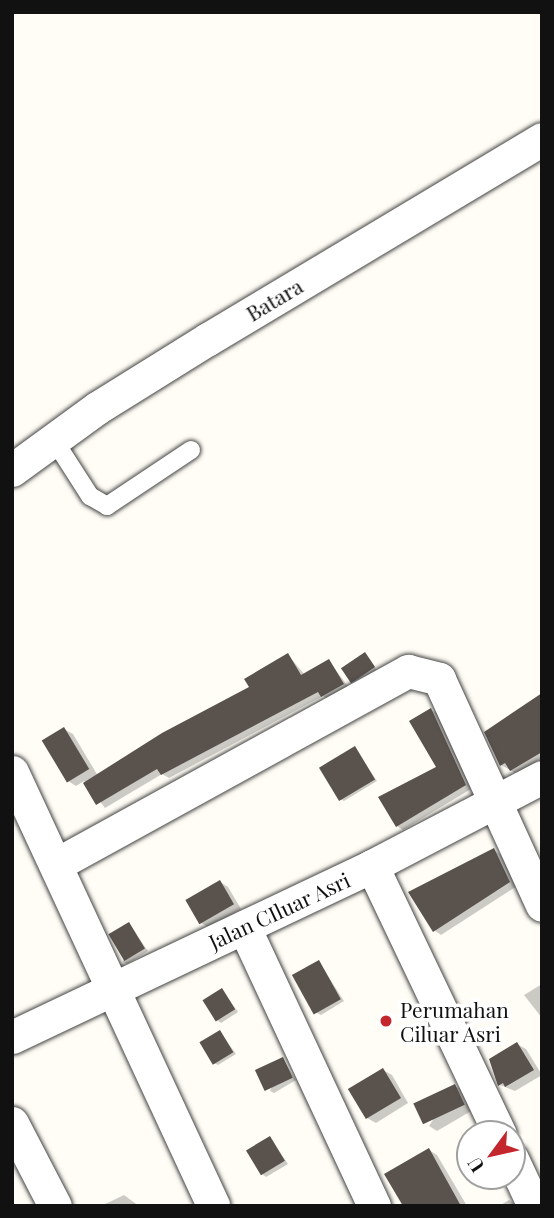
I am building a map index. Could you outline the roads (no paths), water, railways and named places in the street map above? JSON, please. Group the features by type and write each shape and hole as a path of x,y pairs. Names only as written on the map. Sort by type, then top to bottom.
{"street":[{"name":"Batara","path":"12,470 208,338 542,139"},
{"path":"57,864 408,671 439,679 542,905"},
{"path":"12,772 57,864 213,1206"},
{"name":"Jalan CIluar Asri","path":"12,1037 372,866 542,777"},
{"path":"372,866 493,1120"},
{"path":"244,927 374,1206"},
{"path":"12,1123 55,1206"},
{"path":"526,1189 534,1206"}],"lane":[{"path":"54,440 90,496 107,506 191,450"}],"place":[{"name":"Perumahan Ciluar Asri","path":"386,1021"}]}
